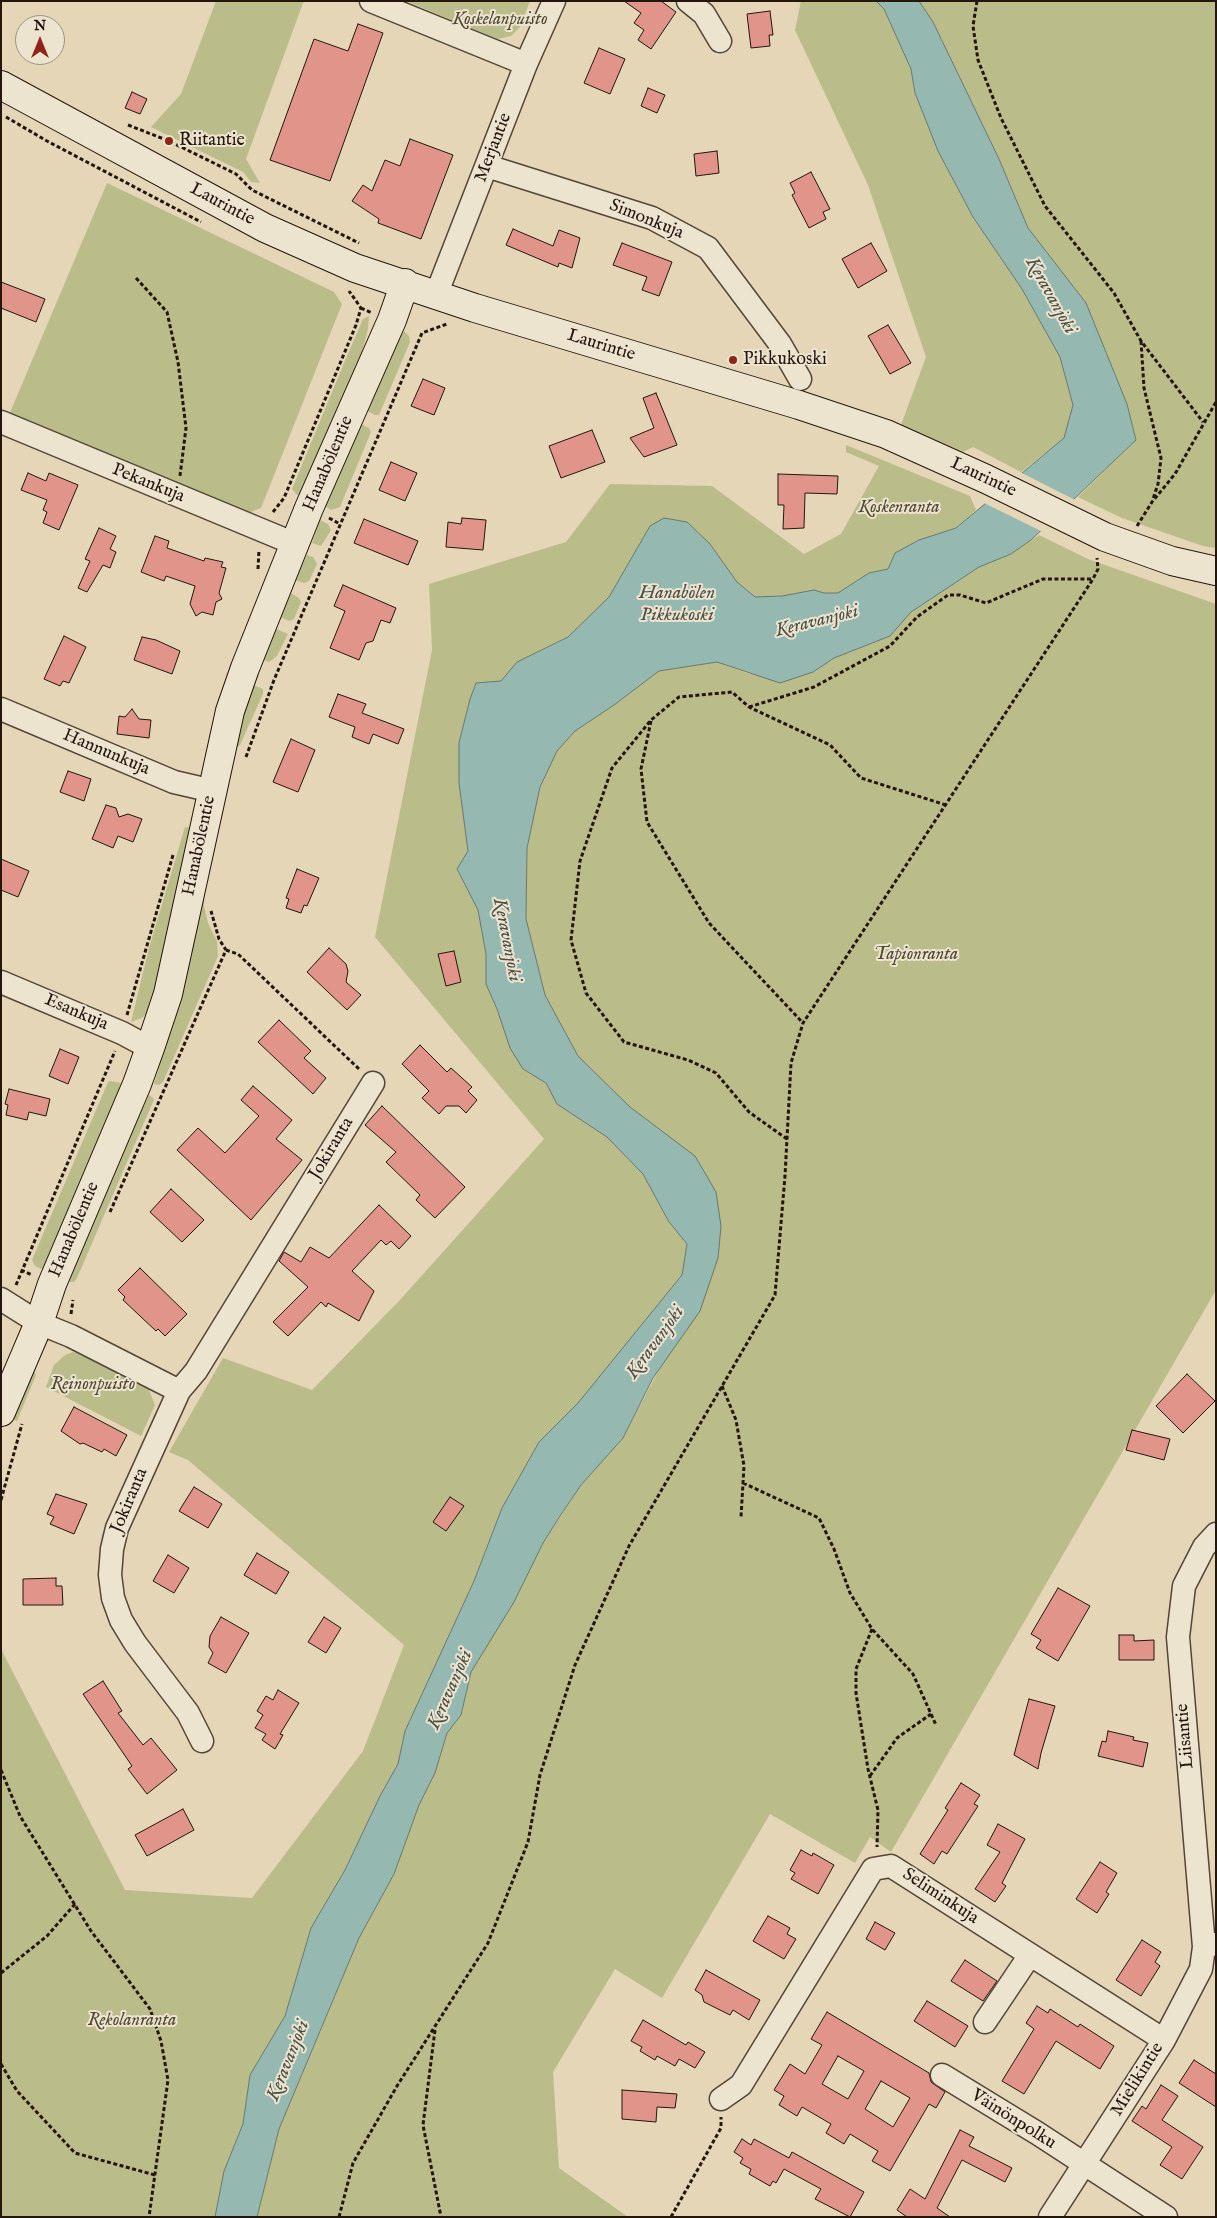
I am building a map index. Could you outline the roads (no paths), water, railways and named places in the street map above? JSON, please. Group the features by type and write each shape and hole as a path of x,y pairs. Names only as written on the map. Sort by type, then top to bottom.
{"street":[{"path":"371,1 526,64"},
{"name":"Merjantie","path":"436,295 526,64 554,1"},
{"path":"688,1 704,14 720,41"},
{"name":"Laurintie","path":"1,85 265,228 355,268 405,283 436,295 799,405 878,432 986,479 1105,537 1172,561 1216,571"},
{"name":"Simonkuja","path":"487,166 652,218 708,248 780,344 800,379"},
{"name":"Hanabölentie","path":"12,1417 52,1284 138,1084 168,994 230,711 295,544 392,320 405,283"},
{"name":"Pekankuja","path":"1,422 295,544"},
{"name":"Hannunkuja","path":"1,709 174,782 213,791"},
{"name":"Esankuja","path":"1,982 122,1033 150,1048"},
{"name":"Jokiranta","path":"202,1741 188,1712 134,1643 120,1620 113,1598 110,1575 112,1550 117,1528 179,1391 196,1371 373,1083"},
{"path":"1,1299 39,1323 71,1336 179,1391"},
{"name":"Liisantie","path":"1210,1945 1178,1637 1184,1586 1204,1547 1216,1534"},
{"name":"Seliminkuja","path":"721,2099 741,2086 873,1869 891,1866 1164,2040"},
{"name":"Mielikintie","path":"1050,2217 1164,2040 1201,1969 1210,1945"},
{"path":"985,2022 1030,1955"},
{"name":"Väinönpolku","path":"942,2075 1037,2133 1084,2166 1166,2217"}],"water":[{"path":"876,1 919,1 933,22 999,159 1028,228 1086,303 1127,404 1136,440 1031,540 1011,554 979,567 911,612 890,636 834,658 813,672 780,683 717,662 659,671 614,705 575,731 557,751 540,787 527,848 526,919 545,995 578,1056 630,1107 695,1156 716,1192 721,1226 718,1258 700,1311 653,1378 623,1438 581,1485 560,1516 543,1543 514,1602 471,1672 461,1715 447,1733 435,1773 419,1805 394,1874 359,1938 279,2129 257,2217 215,2217 224,2171 243,2124 250,2075 285,2016 311,1928 345,1870 380,1796 398,1764 405,1731 474,1581 502,1508 539,1442 578,1403 682,1275 687,1244 669,1222 643,1174 607,1137 557,1104 546,1083 523,1069 510,1048 497,1009 486,984 486,954 478,910 457,869 468,851 459,783 459,743 476,683 501,681 517,662 568,637 609,597 650,526 664,518 687,522 710,544 737,582 755,597 782,596 814,590 824,593 838,593 869,573 888,569 895,553 919,540 956,528 1064,438 1073,405 1060,357 1022,289 973,217 938,151 915,93 911,69 884,9"}],"place":[{"name":"Riitantie","path":"169,141"},
{"name":"Pikkukoski","path":"733,360"}],"park label":[{"name":"Koskelanpuisto","path":"500,20"},
{"name":"Koskenranta","path":"899,508"},
{"name":"Tapionranta","path":"916,955"},
{"name":"Reinonpuisto","path":"93,1385"},
{"name":"Rekolanranta","path":"132,2021"}],"water label":[{"name":"Keravanjoki","path":"1050,296"},
{"name":"Hanabölen Pikkukoski","path":"677,605"},
{"name":"Keravanjoki","path":"817,622"},
{"name":"Keravanjoki","path":"506,940"},
{"name":"Keravanjoki","path":"656,1343"},
{"name":"Keravanjoki","path":"451,1690"},
{"name":"Keravanjoki","path":"289,2061"}]}
